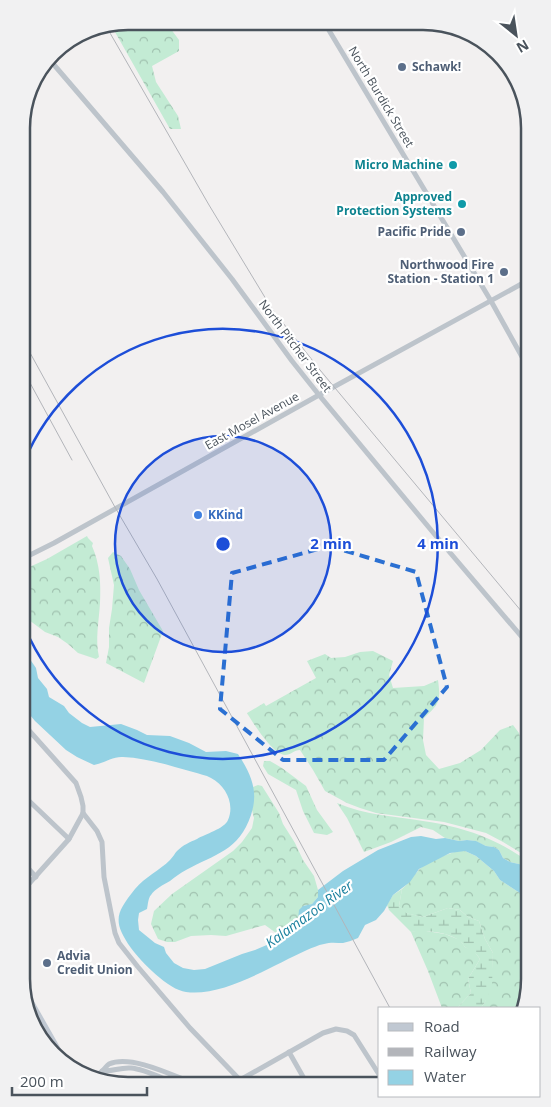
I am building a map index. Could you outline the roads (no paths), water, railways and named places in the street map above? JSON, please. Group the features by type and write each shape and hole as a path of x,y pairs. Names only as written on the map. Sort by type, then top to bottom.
{"street":[{"name":"North Burdick Street","path":"329,30 521,355"},
{"name":"North Pitcher Street","path":"53,64 162,192 232,279 319,395 440,542 521,636"},
{"name":"East Mosel Avenue","path":"30,555 521,284"},
{"path":"30,732 76,783 81,796 83,813 97,831 102,842 104,877 115,934 119,942 190,1028 234,1077"},
{"path":"30,802 69,838"},
{"path":"30,883 69,838 83,813"},
{"path":"30,870 36,877"},
{"path":"37,1014 53,1042"},
{"path":"247,1077 289,1052 336,1029 347,1031 354,1035 378,1073"},
{"path":"289,1052 303,1077"},
{"path":"99,1073 109,1064 131,1062 145,1064 178,1077"},
{"path":"102,1071 132,1068 158,1077"}],"water":[{"name":"Kalamazoo River","path":"30,659 36,668 38,678 47,689 49,697 64,706 69,713 82,723 90,727 121,724 147,735 170,736 206,752 226,751 238,754 247,769 254,790 254,798 251,815 240,837 225,850 184,871 157,889 150,896 147,909 139,913 139,930 155,943 164,947 174,963 183,968 205,969 283,938 298,920 299,910 303,906 312,904 318,897 318,890 343,871 378,850 411,837 421,836 436,839 476,841 486,846 494,847 499,850 503,858 521,865 521,894 500,880 494,871 476,856 465,851 450,853 419,869 410,882 393,895 384,911 376,920 365,925 358,938 343,943 329,943 317,946 248,979 216,990 186,992 179,990 148,968 136,954 121,931 119,924 120,911 135,889 166,864 179,849 219,829 226,823 230,814 228,796 216,781 209,777 159,763 123,757 94,765 66,750 30,715"}],"railway":[{"path":"109,32 209,205 272,309 320,370 521,611"},
{"path":"30,353 157,579 389,1007"},
{"path":"30,383 72,460"}],"place":[{"name":"Schawk!","path":"402,67"},
{"name":"Micro Machine","path":"453,165"},
{"name":"Approved Protection Systems","path":"462,204"},
{"name":"Pacific Pride","path":"461,232"},
{"name":"Northwood Fire Station - Station 1","path":"504,272"},
{"name":"KKind","path":"198,515"},
{"name":"Advia Credit Union","path":"47,963"}]}
